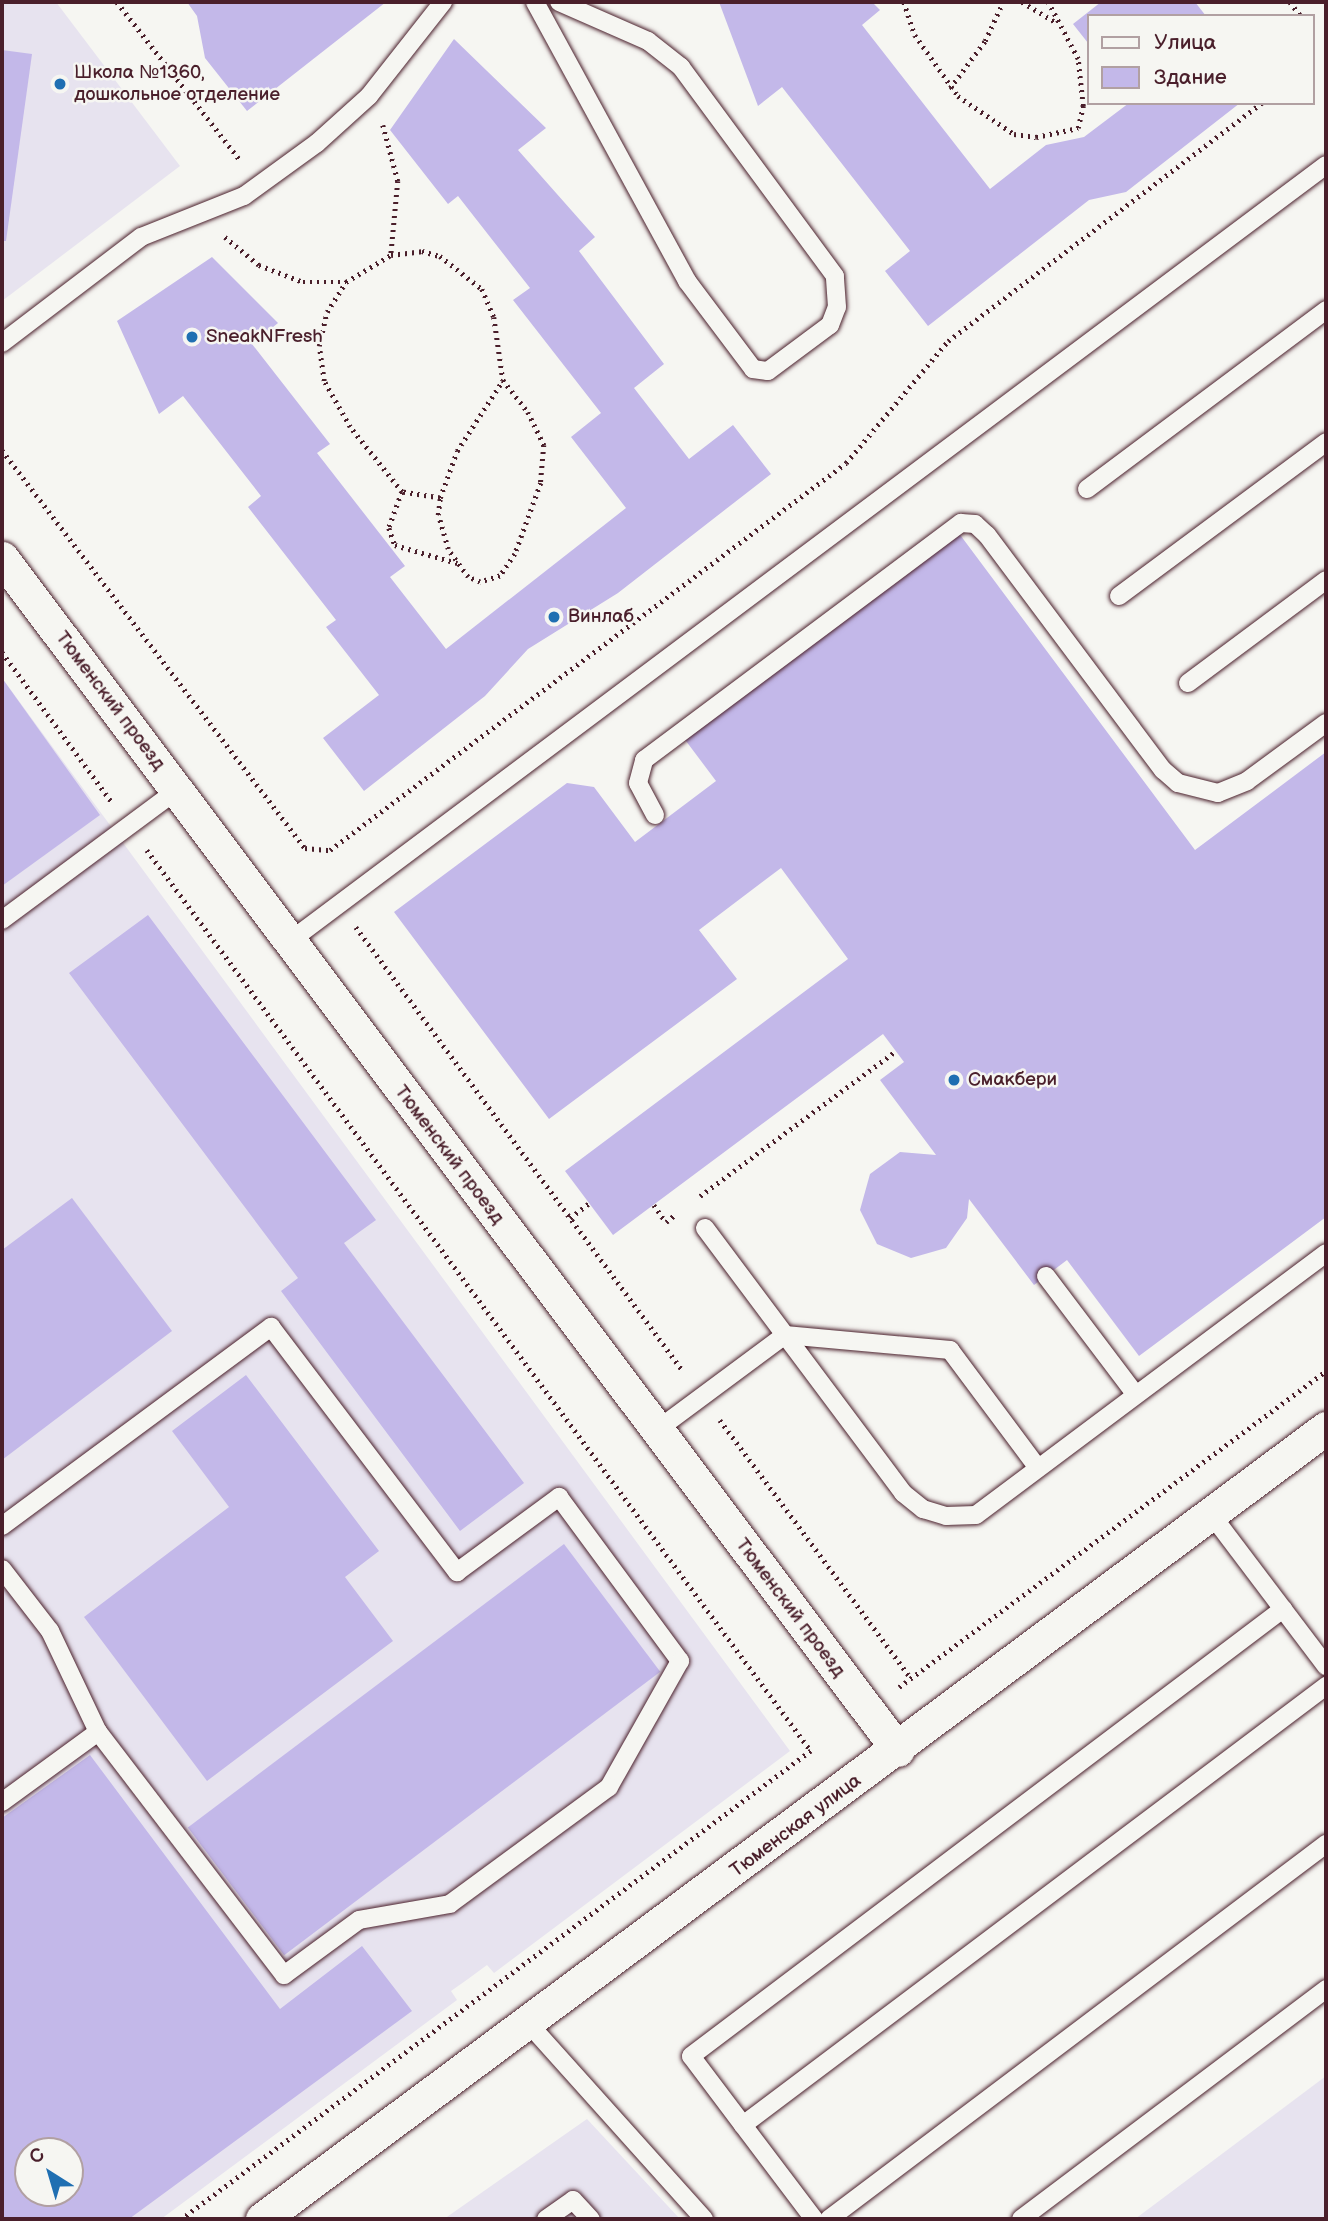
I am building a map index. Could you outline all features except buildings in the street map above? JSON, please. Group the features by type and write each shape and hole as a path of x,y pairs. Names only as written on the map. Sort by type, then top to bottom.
{"street":[{"name":"Тюменский проезд","path":"2,558 898,1750"},
{"name":"Тюменская улица","path":"262,2219 898,1750 1326,1428"}],"lane":[{"path":"2,343 141,237 261,186 369,96 443,2"},
{"path":"535,2 687,281 753,369 768,371 830,324 837,307 835,276 681,67 648,41 559,2"},
{"path":"290,941 1326,165"},
{"path":"1087,489 1326,310"},
{"path":"1119,596 1326,442"},
{"path":"654,815 638,783 644,760 961,523 975,524 987,535 1163,770 1178,783 1218,793 1247,781 1326,723"},
{"path":"1188,683 1326,580"},
{"path":"2,920 177,790"},
{"path":"705,1228 903,1493 923,1509 946,1516 976,1515 1326,1252"},
{"path":"1046,1276 1136,1395"},
{"path":"2,1526 271,1327 457,1572 559,1497 680,1661 609,1787 450,1904 359,1920 284,1975 98,1732 50,1631 2,1569"},
{"path":"657,1430 785,1335 950,1350 1038,1468"},
{"path":"1212,1514 1326,1666"},
{"path":"814,2219 691,2056 1283,1609"},
{"path":"744,2125 1326,1686"},
{"path":"2,1802 98,1732"},
{"path":"829,2219 1326,1844"},
{"path":"1021,2219 1326,1989"},
{"path":"529,2024 704,2219"},
{"path":"546,2219 573,2200 591,2219"}],"path":[{"path":"117,2 261,186"},
{"path":"904,2 915,35 950,88 1014,134 1058,135 1078,128 1082,74 1048,2"},
{"path":"950,88 985,41 1003,2"},
{"path":"1022,2 1059,24"},
{"path":"369,96 391,144 398,181 391,255"},
{"path":"2,450 305,848 330,850 846,463 948,341 1259,105"},
{"path":"206,211 222,235 259,265 303,282 346,282"},
{"path":"440,498 402,492 349,427 324,381 319,346 327,312 346,282 391,255 422,251 440,256 482,289 494,317 503,380 528,412 544,445 541,483 531,520 500,576 480,582 468,577 458,563 438,516 440,498 457,451 503,380"},
{"path":"402,492 389,528 395,545 458,563"},
{"path":"2,652 811,1751 182,2219"},
{"path":"363,915 353,922 911,1678"},
{"path":"688,1205 896,1051"},
{"path":"570,1217 589,1203"},
{"path":"654,1205 666,1222 680,1211"},
{"path":"867,1710 1326,1371"}],"shaded area":[{"name":"Школа №1360, дошкольное отделение","path":"2,2 56,2 180,166 2,301"},
{"path":"2,678 790,1751 494,1973 487,1965 451,1991 457,2000 161,2219 2,2219"},
{"path":"1326,2076 1326,2219 1135,2219"},
{"path":"587,2119 680,2219 444,2219"}],"place":[{"name":"Школа №1360, дошкольное отделение","path":"60,84"},
{"name":"SneakNFresh","path":"192,337"},
{"name":"Винлаб","path":"554,617"},
{"name":"Смакбери","path":"954,1080"}]}
